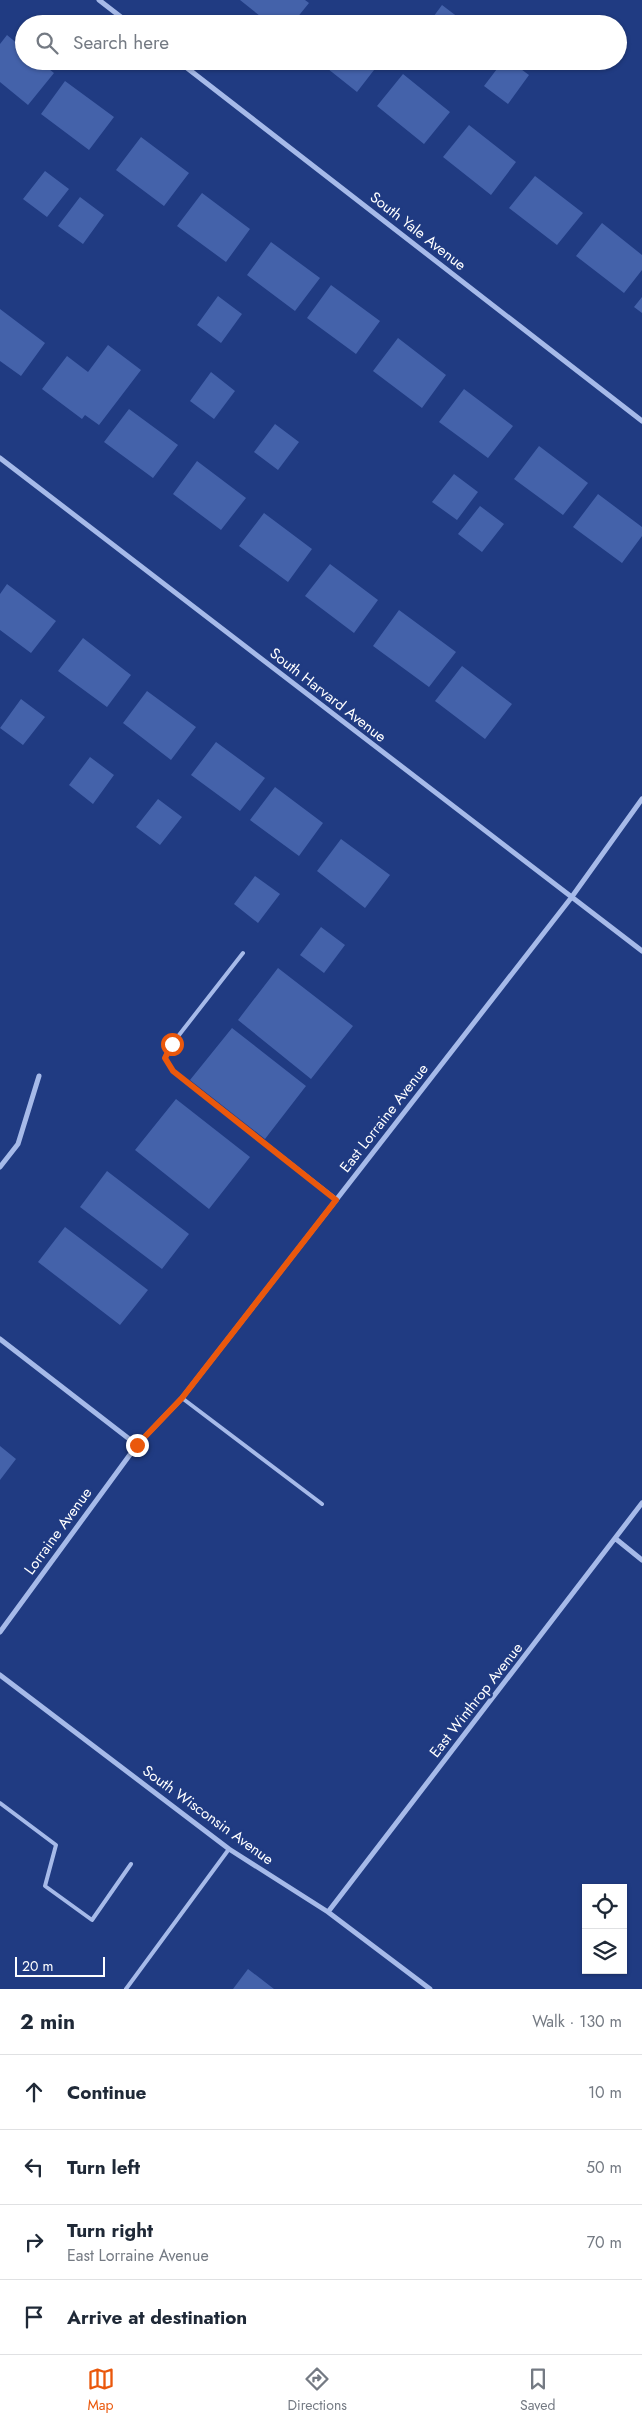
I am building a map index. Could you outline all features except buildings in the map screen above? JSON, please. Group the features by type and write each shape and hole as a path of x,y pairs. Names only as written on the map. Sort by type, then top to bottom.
{"street":[{"path":"99,0 118,15"},
{"name":"South Yale Avenue","path":"190,70 642,421"},
{"name":"South Harvard Avenue","path":"0,458 642,951"},
{"name":"East Lorraine Avenue","path":"137,1445 182,1398 571,898 642,799"},
{"path":"0,1167 18,1144 39,1076"},
{"path":"0,1339 137,1445"},
{"name":"Lorraine Avenue","path":"0,1632 137,1445"},
{"name":"East Winthrop Avenue","path":"328,1912 642,1503"},
{"path":"616,1539 642,1560"},
{"name":"South Wisconsin Avenue","path":"0,1676 229,1849 328,1912 430,1989"}],"lane":[{"path":"243,954 172,1044 165,1058 173,1071 336,1200"},
{"path":"182,1398 322,1504"},
{"path":"0,1620 6,1624"},
{"path":"0,1803 56,1845 45,1886 92,1920 131,1864"},
{"path":"126,1989 229,1849"}],"route":[{"path":"137,1445 182,1398 336,1200 173,1071 165,1058 172,1044"}]}
